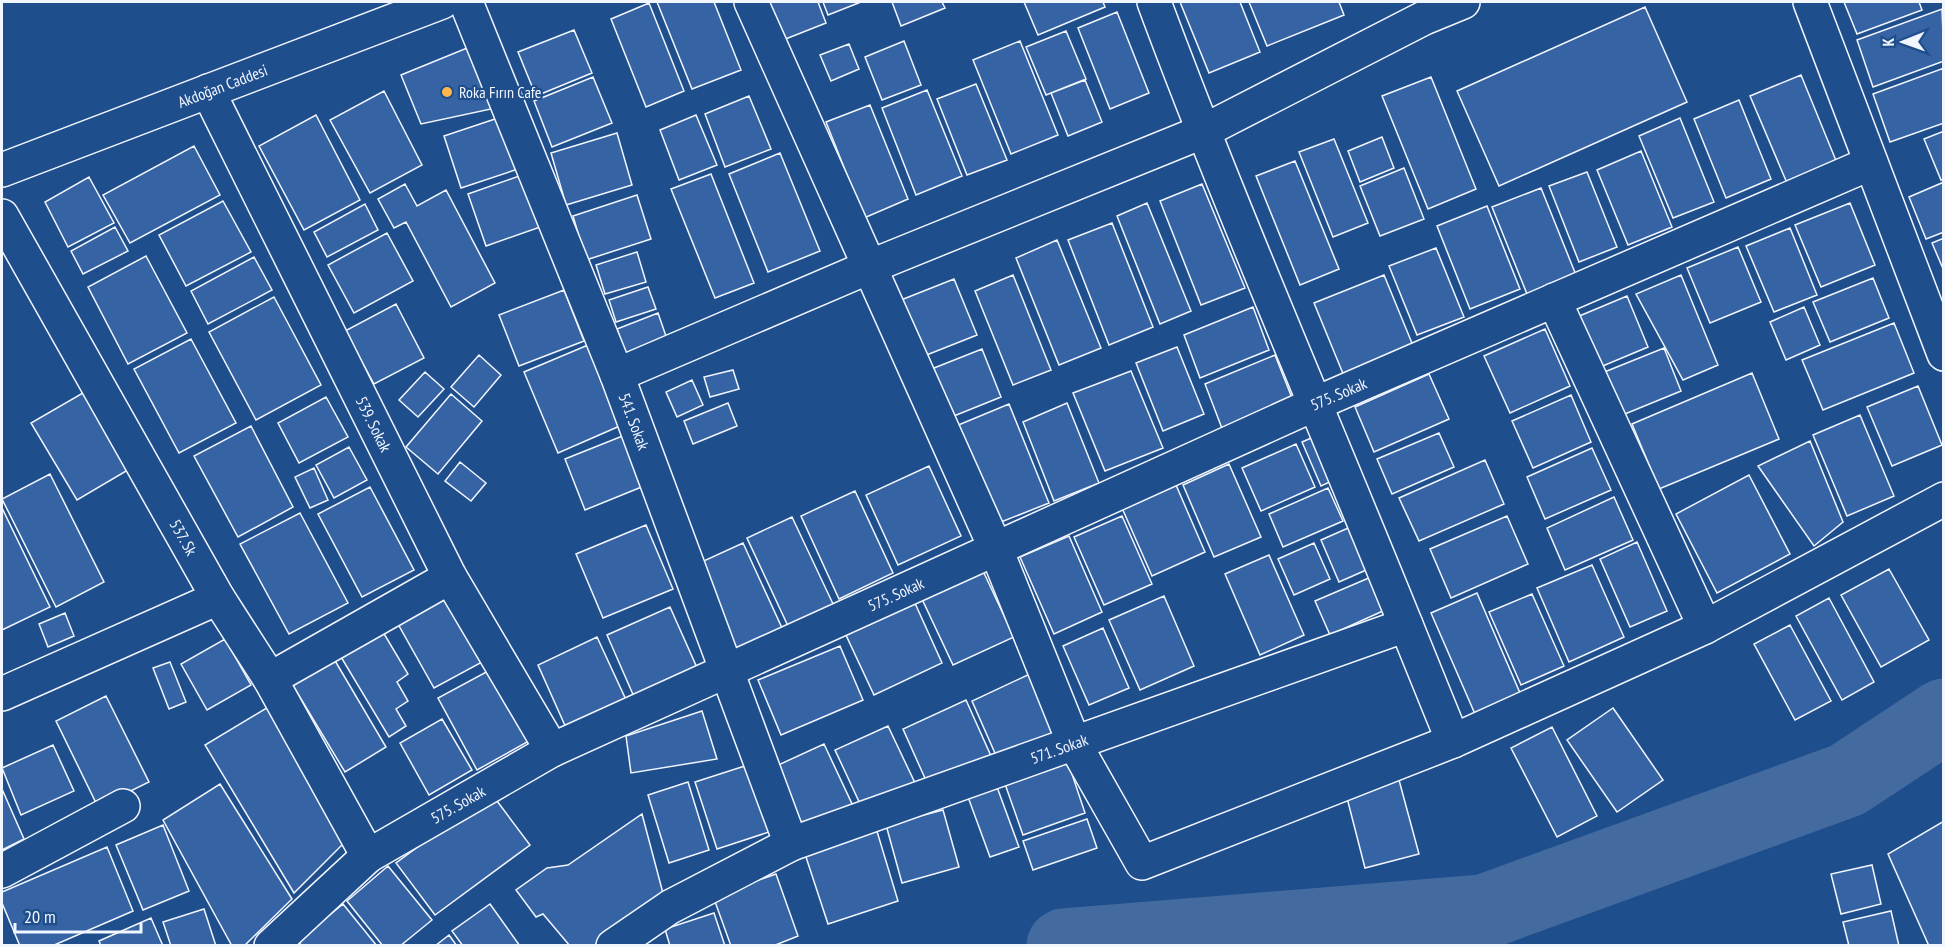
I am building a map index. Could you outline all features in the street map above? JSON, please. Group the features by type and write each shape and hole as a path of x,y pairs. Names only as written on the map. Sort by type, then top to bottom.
{"street":[{"name":"Akdoğan Caddesi","path":"2,170 442,2"},
{"name":"541. Sokak","path":"466,2 617,375 791,844"},
{"path":"752,2 994,547 1074,743 1142,863 1453,741 1705,627 1944,499"},
{"path":"1154,2 1202,132 1317,404 1453,741"},
{"path":"617,375 869,267 1202,132 1424,18 1463,2"},
{"path":"1810,2 1944,354"},
{"name":"539. Sokak","path":"208,91 450,577 552,750"},
{"name":"575. Sokak","path":"271,945 368,856 552,750 994,547 1871,163"},
{"name":"537. Sk","path":"2,216 218,598 270,679 368,856"},
{"path":"1554,300 1705,627"},
{"path":"270,679 450,577"},
{"path":"2,694 218,598"},
{"name":"571. Sokak","path":"613,945 670,908 791,844 1406,625"},
{"path":"2,871 123,806"}],"building":[{"path":"657,2 714,2 741,70 692,89"},
{"path":"762,2 818,2 826,23 778,42"},
{"path":"823,2 861,2 828,15"},
{"path":"892,2 942,2 945,8 901,26"},
{"path":"1024,2 1103,2 1105,7 1038,35"},
{"path":"1180,2 1240,2 1260,52 1209,73"},
{"path":"1249,2 1339,2 1344,15 1267,46"},
{"path":"1844,2 1919,2 1922,10 1857,34"},
{"path":"649,3 684,91 646,107 611,19"},
{"path":"1645,7 1687,102 1499,186 1457,91"},
{"path":"1942,9 1944,61 1873,87 1857,40"},
{"path":"1117,12 1149,93 1110,109 1078,28"},
{"path":"574,30 592,73 536,96 518,52"},
{"path":"1066,31 1086,79 1046,95 1026,47"},
{"path":"904,41 921,85 882,100 865,57"},
{"path":"1020,41 1058,135 1011,154 973,60"},
{"path":"849,44 859,69 831,81 820,55"},
{"name":"Roka Fırın Cafe","path":"472,46 491,109 421,124 401,75"},
{"path":"1944,68 1944,123 1890,142 1873,94"},
{"path":"1801,75 1837,163 1787,183 1750,96"},
{"path":"593,77 612,123 552,147 534,101"},
{"path":"1431,77 1476,189 1428,209 1382,96"},
{"path":"1085,80 1102,122 1068,136 1051,93"},
{"path":"976,84 1007,160 967,175 937,99"},
{"path":"927,90 962,176 916,195 882,108"},
{"path":"384,91 422,165 370,193 330,120"},
{"path":"749,96 771,149 725,167 705,114"},
{"path":"1739,100 1771,179 1726,198 1694,119"},
{"path":"870,105 908,199 864,218 826,122"},
{"path":"316,115 360,200 304,230 259,146"},
{"path":"696,115 717,165 679,180 660,130"},
{"path":"501,117 518,169 461,188 444,136"},
{"path":"1680,118 1714,202 1673,218 1639,136"},
{"path":"1944,131 1944,179 1941,180 1924,139"},
{"path":"617,133 632,185 566,205 551,153"},
{"path":"1382,137 1394,168 1360,182 1348,151"},
{"path":"1334,139 1368,223 1333,237 1299,152"},
{"path":"194,146 220,195 130,243 103,195"},
{"path":"1641,151 1672,227 1628,245 1597,170"},
{"path":"780,153 820,251 768,272 729,174"},
{"path":"1295,161 1339,269 1300,285 1256,176"},
{"path":"1404,168 1424,219 1380,236 1360,186"},
{"path":"1587,172 1617,247 1579,262 1549,186"},
{"path":"525,174 543,226 486,246 468,194"},
{"path":"711,174 754,283 715,298 671,189"},
{"path":"89,177 114,223 68,247 45,202"},
{"path":"1944,182 1944,232 1926,239 1909,197"},
{"path":"405,184 417,206 446,190 495,283 451,307 406,222 394,228 378,199"},
{"path":"1202,184 1245,288 1201,305 1160,201"},
{"path":"1541,188 1576,275 1527,294 1492,207"},
{"path":"637,195 651,239 586,260 573,216"},
{"path":"223,201 251,252 186,286 159,235"},
{"path":"1147,203 1191,311 1160,324 1117,216"},
{"path":"1850,203 1875,265 1821,287 1795,225"},
{"path":"365,204 378,230 327,257 314,232"},
{"path":"1487,206 1520,289 1470,309 1437,226"},
{"path":"1112,223 1153,327 1109,345 1068,240"},
{"path":"115,227 128,251 83,274 71,251"},
{"path":"1790,228 1817,295 1774,312 1746,246"},
{"path":"387,233 413,281 354,313 328,265"},
{"path":"1944,238 1944,271 1932,243"},
{"path":"1057,240 1101,348 1059,365 1016,258"},
{"path":"1738,247 1761,302 1710,323 1687,268"},
{"path":"1436,248 1464,317 1417,335 1389,266"},
{"path":"637,252 646,282 605,294 596,265"},
{"path":"146,256 187,333 128,364 88,287"},
{"path":"254,257 272,290 208,324 191,291"},
{"path":"1013,275 1051,370 1013,385 975,291"},
{"path":"1384,275 1414,348 1344,376 1314,303"},
{"path":"1681,275 1718,365 1683,380 1636,294"},
{"path":"1873,278 1889,318 1830,342 1813,302"},
{"path":"954,279 977,335 919,358 896,302"},
{"path":"648,287 656,309 616,322 609,300"},
{"path":"564,290 584,341 519,366 499,315"},
{"path":"1627,296 1648,347 1598,368 1577,317"},
{"path":"274,297 321,385 256,420 209,332"},
{"path":"396,304 424,358 374,384 345,331"},
{"path":"1253,307 1269,350 1200,378 1184,335"},
{"path":"1804,307 1820,345 1786,360 1770,322"},
{"path":"658,313 667,339 625,354 617,329"},
{"path":"1894,323 1914,373 1823,410 1802,360"},
{"path":"1545,329 1570,386 1510,413 1484,356"},
{"path":"191,339 236,423 179,453 134,369"},
{"path":"588,345 622,425 558,453 524,372"},
{"path":"1177,347 1204,414 1163,431 1136,363"},
{"path":"1664,348 1681,391 1620,416 1602,373"},
{"path":"982,349 1001,397 944,420 924,372"},
{"path":"479,355 501,375 474,407 451,387"},
{"path":"1275,355 1294,403 1223,431 1205,384"},
{"path":"733,370 739,389 710,397 704,377"},
{"path":"1131,371 1163,448 1105,471 1073,393"},
{"path":"425,372 444,389 418,417 399,400"},
{"path":"1752,373 1779,439 1659,489 1632,424"},
{"path":"1429,374 1449,419 1374,452 1355,407"},
{"path":"692,380 703,405 677,417 666,392"},
{"path":"1918,386 1942,445 1892,466 1867,407"},
{"path":"88,390 133,467 77,500 31,423"},
{"path":"451,394 482,421 438,474 406,447"},
{"path":"1571,395 1591,442 1533,468 1512,421"},
{"path":"326,397 348,437 299,463 278,423"},
{"path":"728,403 737,426 693,444 684,421"},
{"path":"1067,403 1099,483 1054,501 1023,422"},
{"path":"1009,404 1049,503 996,524 956,426"},
{"path":"1860,415 1894,496 1847,516 1813,435"},
{"path":"251,426 293,507 238,537 194,456"},
{"path":"1323,433 1343,476 1321,486 1302,442"},
{"path":"1439,433 1454,467 1392,494 1377,459"},
{"path":"625,435 644,486 585,510 565,459"},
{"path":"1810,441 1843,522 1814,546 1758,466"},
{"path":"1296,444 1315,487 1261,511 1242,468"},
{"path":"349,447 367,480 334,498 316,465"},
{"path":"1592,448 1611,490 1545,519 1527,477"},
{"path":"1485,460 1504,504 1419,541 1399,498"},
{"path":"460,462 486,483 471,501 445,481"},
{"path":"1229,464 1261,537 1214,557 1183,485"},
{"path":"929,466 961,536 898,565 866,495"},
{"path":"314,468 328,500 310,508 295,477"},
{"path":"50,474 104,582 56,607 2,499"},
{"path":"1749,475 1790,554 1717,593 1676,514"},
{"path":"1176,485 1205,552 1152,576 1122,508"},
{"path":"370,487 414,570 362,597 318,514"},
{"path":"1328,488 1343,521 1283,547 1269,514"},
{"path":"855,491 893,573 839,599 801,516"},
{"path":"1614,497 1633,540 1565,570 1547,528"},
{"path":"2,508 50,607 2,630"},
{"path":"300,513 348,603 289,634 240,544"},
{"path":"1122,516 1152,584 1104,605 1074,537"},
{"path":"1507,516 1528,564 1451,598 1430,549"},
{"path":"792,517 834,606 788,626 747,538"},
{"path":"646,525 673,589 603,618 576,554"},
{"path":"1355,525 1373,567 1339,582 1321,540"},
{"path":"1069,536 1102,612 1054,634 1020,557"},
{"path":"1637,542 1667,611 1630,627 1600,559"},
{"path":"743,543 782,628 736,649 697,564"},
{"path":"1314,543 1330,579 1294,595 1278,559"},
{"path":"1269,555 1304,635 1260,655 1225,574"},
{"path":"1592,565 1624,637 1569,662 1537,588"},
{"path":"1889,569 1929,640 1881,667 1841,595"},
{"path":"983,571 1014,637 953,665 922,599"},
{"path":"1371,577 1385,610 1330,635 1315,601"},
{"path":"1477,593 1520,693 1475,714 1431,613"},
{"path":"1532,594 1564,666 1521,685 1489,612"},
{"path":"1164,596 1194,666 1140,690 1109,620"},
{"path":"449,597 484,661 434,688 398,624"},
{"path":"1829,598 1874,682 1842,700 1796,616"},
{"path":"914,601 942,663 874,695 845,633"},
{"path":"670,607 698,670 635,699 607,635"},
{"path":"65,613 74,636 48,647 39,624"},
{"path":"1790,625 1831,701 1795,720 1754,644"},
{"path":"1103,628 1129,688 1089,705 1063,646"},
{"path":"383,632 408,674 397,682 408,701 396,709 406,726 389,737 341,657"},
{"path":"597,637 627,702 567,730 538,665"},
{"path":"225,639 251,685 207,710 181,664"},
{"path":"840,646 863,700 781,735 758,680"},
{"path":"334,659 386,747 345,772 292,684"},
{"path":"170,662 186,702 169,709 153,668"},
{"path":"490,670 529,741 477,770 438,698"},
{"path":"1032,673 1058,733 998,760 972,701"},
{"path":"106,696 149,782 98,807 56,721"},
{"path":"966,700 991,756 928,785 903,729"},
{"path":"270,706 349,838 294,893 205,745"},
{"path":"1613,708 1663,780 1617,812 1567,740"},
{"path":"702,711 717,759 631,773 626,736"},
{"path":"442,719 472,770 429,795 400,743"},
{"path":"888,726 915,783 862,808 835,750"},
{"path":"1552,727 1597,816 1557,837 1511,748"},
{"path":"824,744 853,806 803,829 774,767"},
{"path":"53,745 74,791 21,815 2,768"},
{"path":"1068,762 1085,813 1023,835 1005,784"},
{"path":"751,764 772,831 717,849 695,782"},
{"path":"1399,780 1419,854 1365,868 1346,794"},
{"path":"688,782 709,850 669,863 648,795"},
{"path":"220,784 292,899 244,946 232,946 163,820"},
{"path":"997,787 1019,847 990,857 968,797"},
{"path":"2,789 24,839 2,850"},
{"path":"491,793 530,845 435,915 396,863"},
{"path":"943,810 959,867 902,883 886,825"},
{"path":"642,814 664,897 593,946 570,946 543,914 536,917 516,890 547,868 568,865"},
{"path":"1087,819 1097,848 1033,870 1023,841"},
{"path":"1944,821 1944,945 1929,946 1888,854"},
{"path":"163,825 189,891 143,910 116,845"},
{"path":"876,828 898,901 828,924 804,851"},
{"path":"107,847 133,911 52,946 20,946 2,903 2,892"},
{"path":"1872,865 1881,904 1841,914 1831,874"},
{"path":"388,866 432,920 400,946 383,946 347,901"},
{"path":"776,874 798,936 773,946 731,946 713,896"},
{"path":"343,904 377,946 302,946 298,941"},
{"path":"490,904 520,946 463,946 452,931"},
{"path":"204,909 216,946 171,946 163,922"},
{"path":"1891,911 1899,946 1849,946 1843,922"},
{"path":"714,913 725,946 670,946 665,929"},
{"path":"151,918 163,946 101,946 99,941"},
{"path":"449,935 457,946 435,946"}],"waterway":[{"path":"1064,946 1484,912 1847,780 1944,716"}],"place":[{"name":"Roka Fırın Cafe","path":"447,92"}]}
